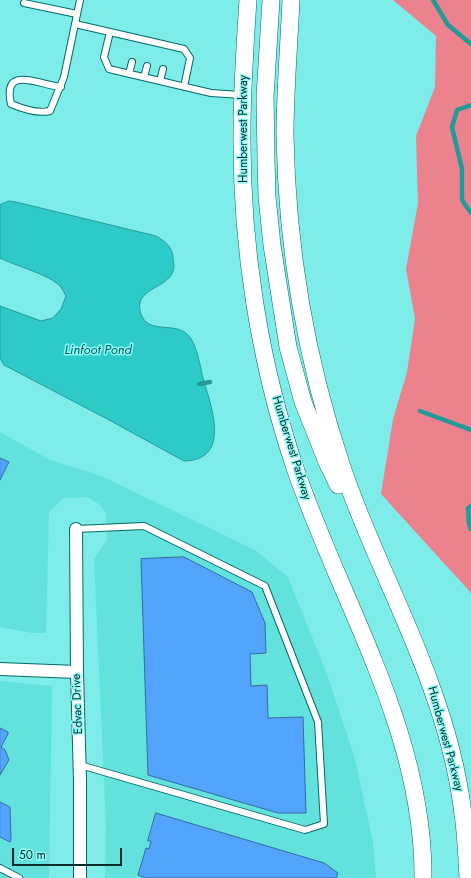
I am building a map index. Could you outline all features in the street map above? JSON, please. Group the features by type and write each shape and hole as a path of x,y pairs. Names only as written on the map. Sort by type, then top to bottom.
{"main road":[{"name":"Humberwest Parkway","path":"248,0 243,96 242,164 246,231 252,285 259,328 281,424 311,512 376,666 400,734 411,776 424,850 423,878"},
{"path":"271,0 265,96 267,198 272,245 288,347 303,402 327,462 391,591"},
{"name":"Humberwest Parkway","path":"291,0 285,134 290,224 298,295 305,334 313,369 350,493 429,680 446,732 463,814 468,878"}],"street":[{"name":"Edvac Drive","path":"76,529 77,672 80,765 80,878"},
{"path":"0,669 77,672"}],"lane":[{"path":"61,87 20,79 14,81 9,87 11,104 42,113 50,111 61,87 80,0"},
{"path":"24,3 77,14"},
{"path":"75,24 110,32 137,42 168,49 184,50 190,58 184,87"},
{"path":"110,32 104,57 109,68 212,93 243,96"},
{"path":"129,74 132,62"},
{"path":"144,77 147,66"},
{"path":"160,81 163,69"},
{"path":"76,529 144,526 265,586 318,722 324,824 305,830 80,765"},
{"path":"0,868 19,878"}],"shaded area":[{"path":"393,0 471,0 471,593 381,494 393,419 407,372 415,319 406,269 418,203 416,136 435,87 436,36"},
{"path":"0,432 50,460 99,475 255,550 288,577 327,674 355,759 373,842 376,878 105,878 106,825 94,559 107,540 106,513 99,504 88,497 64,498 49,512 46,633 32,633 0,627"},
{"path":"0,681 52,686 49,878 0,878"}],"water":[{"name":"Linfoot Pond","path":"9,201 156,236 165,242 169,247 173,256 173,271 165,282 146,294 142,299 140,305 141,314 144,320 149,324 183,331 188,335 194,344 213,416 213,442 208,452 199,458 184,461 4,365 0,358 0,306 41,321 53,318 61,309 66,296 61,287 50,279 0,258 0,205"}],"building":[{"path":"0,458 9,462 0,480"},
{"path":"184,557 252,592 265,623 266,653 250,654 251,686 267,685 268,718 303,717 306,813 278,813 148,775 141,559"},
{"path":"0,728 8,732 1,747 5,750 9,760 0,775"},
{"path":"0,802 10,807 10,842 0,837"},
{"path":"156,813 324,863 338,873 336,878 146,878 138,875 146,848 149,849 151,841 148,841"}],"waterway":[{"path":"433,0 448,25 471,44"},
{"path":"471,105 457,110 452,127 462,169 462,200 471,213"},
{"path":"199,384 210,382"},
{"path":"420,411 471,430"},
{"path":"471,506 468,508 471,529"}]}
